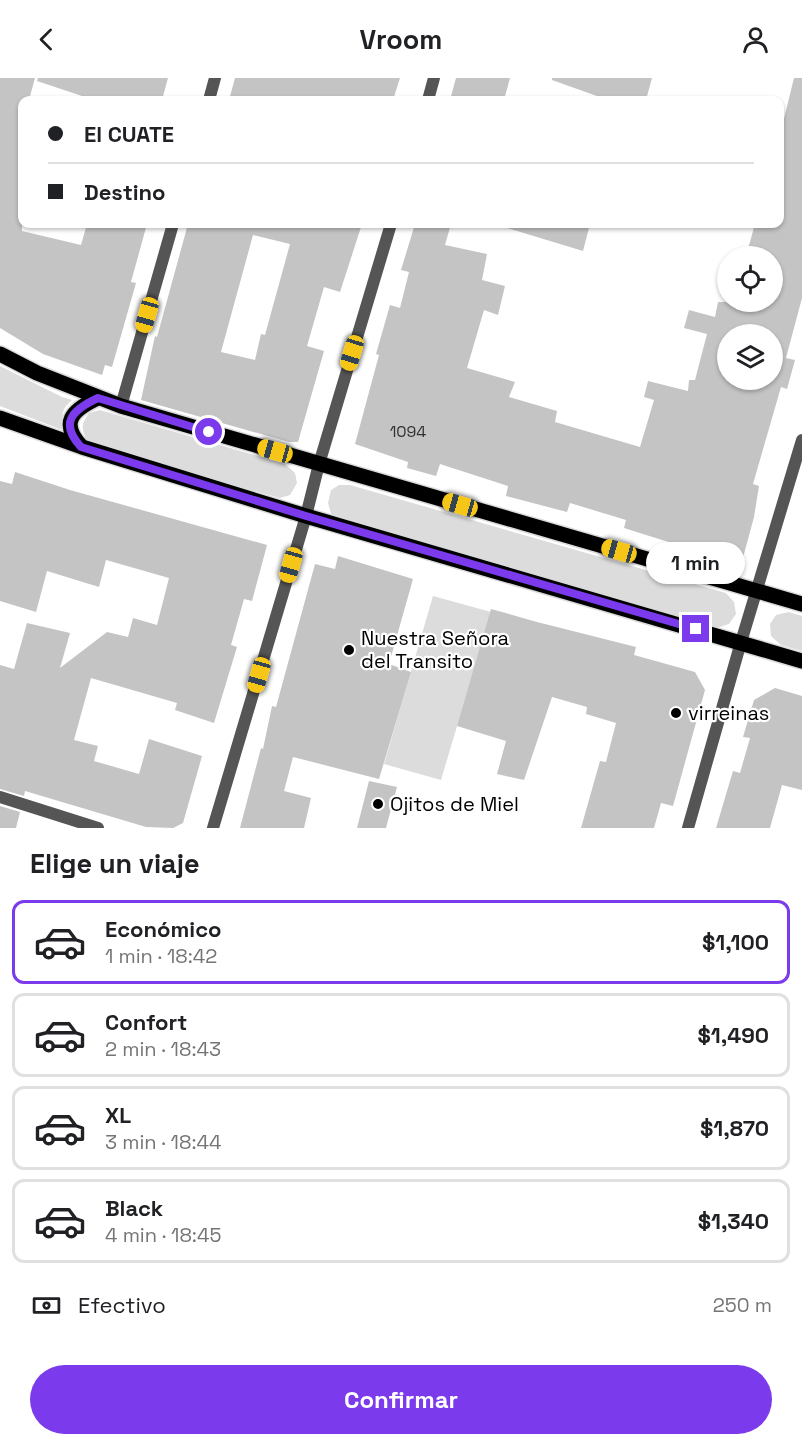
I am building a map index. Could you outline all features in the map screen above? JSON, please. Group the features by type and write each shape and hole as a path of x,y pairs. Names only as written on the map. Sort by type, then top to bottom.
{"main road":[{"path":"0,354 37,374 121,406 802,604"},
{"path":"81,447 73,438 70,421 76,410 98,398"},
{"path":"0,418 81,447 306,516 802,661"}],"street":[{"path":"210,96 215,78"},
{"path":"429,96 434,78"},
{"path":"121,406 172,228"},
{"path":"213,828 390,228"},
{"path":"688,828 802,440"},
{"path":"0,797 98,828"}],"shaded area":[{"path":"0,366 72,400 65,407 63,414 65,431 0,406"},
{"path":"100,410 285,464 295,473 297,483 290,495 280,498 156,464 87,441 83,430 84,421 89,413"},
{"path":"339,485 350,485 726,593 734,602 736,614 729,624 717,628 342,520 331,514 328,503 331,490"},
{"path":"433,596 491,612 441,780 384,764"},
{"path":"789,612 802,616 802,651 781,645 771,636 770,624 776,615"}],"building":[{"path":"0,78 35,78 30,96 18,96 18,228 22,228 22,231 81,245 86,228 146,228 131,282 136,283 112,367 105,365 102,375 43,354 0,328"},
{"path":"38,78 168,78 163,96 82,96 37,81"},
{"path":"235,78 400,78 394,96 230,96"},
{"path":"456,78 510,78 505,96 451,96"},
{"path":"552,78 652,78 647,96 597,96 552,80"},
{"path":"794,78 802,78 802,298 786,358 795,360 787,389 783,388 783,324 717,324 717,390 780,390 753,484 759,486 754,517 741,565 624,528 626,520 570,503 567,512 506,496 508,486 440,464 436,476 407,468 408,462 355,444 390,305 400,308 409,272 401,270 414,228 450,228 445,245 487,254 482,280 505,286 498,315 484,310 467,368 515,382 509,397 557,411 555,422 640,447 654,400 644,397 648,381 688,391 689,380 695,380 707,334 684,328 689,310 715,317 717,307 717,312 783,312 783,246 749,246 754,228 784,228 784,119"},
{"path":"187,228 361,228 340,292 324,287 307,346 324,351 298,442 289,442 141,400 155,336 157,337","holes":["253,235 290,244 265,335 261,334 255,360 221,352"]},
{"path":"507,228 589,228 583,251"},
{"path":"15,472 70,490 267,545 252,601 244,599 231,645 237,647 214,723 175,710 177,703 91,678 74,740 98,746 94,761 139,774 149,739 202,756 183,823 173,828 146,827 25,791 24,796 0,789 0,665 14,669 27,623 70,633 60,668 107,632 128,637 133,618 157,625 169,578 106,560 99,587 47,571 36,612 0,601 0,481 12,484"},
{"path":"338,556 413,579 389,664 411,672 379,779 293,757 284,791 311,798 304,828 240,828 261,748 263,749 272,706 276,707 315,564 335,569"},
{"path":"491,609 636,647 634,655 695,672 705,690 673,806 661,803 654,828 581,828 600,761 606,762 616,723 586,714 587,707 552,697 524,780 497,774 506,741 457,726"},
{"path":"775,688 802,696 802,790 782,785 770,828 716,828 733,771 740,773 750,738 743,737 754,700"},
{"name":"Ojitos de Miel","path":"369,781 397,787 386,828 357,828"},
{"path":"0,806 20,812 16,828 0,828"}],"place":[{"name":"Nuestra Señora del Transito","path":"349,650"},
{"name":"virreinas","path":"676,713"},
{"name":"Ojitos de Miel","path":"378,804"}],"route":[{"path":"209,432 98,398 76,410 70,421 73,438 81,447 306,516 696,629"}]}
